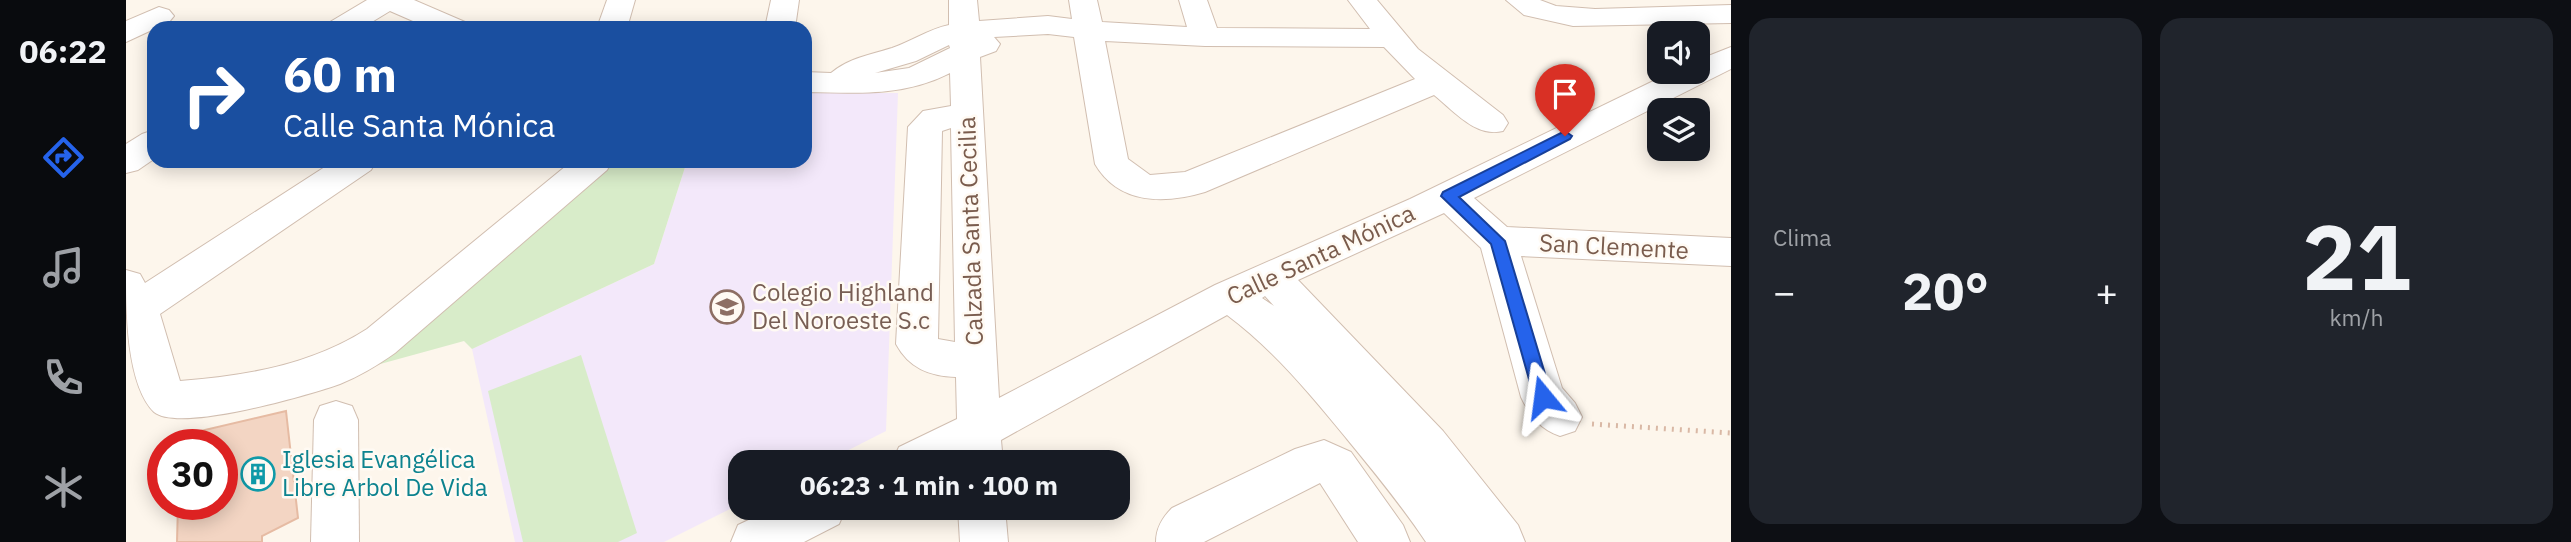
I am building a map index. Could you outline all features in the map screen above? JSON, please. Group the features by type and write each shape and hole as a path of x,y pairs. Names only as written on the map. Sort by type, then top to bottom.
{"street":[{"path":"353,21 389,0 449,17"},
{"path":"614,21 621,0"},
{"path":"781,21 785,0"},
{"path":"1193,0 1205,37"},
{"path":"1362,0 1391,38 1437,82 1491,122"},
{"path":"1520,0 1526,5 1556,15 1591,18 1671,7 1731,15"},
{"path":"149,21 159,16"},
{"path":"126,33 147,22"},
{"path":"1092,24 1112,164 1122,175 1140,186 1167,190 1193,183 1437,82"},
{"path":"812,82 878,84 932,70 964,27 1014,37 1092,24 1205,37 1391,38"},
{"name":"Calzada Santa Cecilia","path":"964,27 979,447"},
{"name":"Calle Santa Mónica","path":"979,447 1230,296 1448,196 1581,127 1731,57"},
{"path":"967,115 935,118 925,127 917,344 922,353 931,357 976,359"},
{"path":"126,161 147,147"},
{"path":"347,168 132,296 158,386 170,400 197,399 307,377 344,363 382,341 587,168"},
{"path":"1448,196 1498,241"},
{"name":"San Clemente","path":"1560,417 1543,397 1498,241 1731,252"},
{"path":"1271,277 1343,377 1409,453 1501,542"},
{"path":"1230,296 1343,377"},
{"path":"335,542 336,421"},
{"path":"1409,453 1422,495 1454,542"},
{"path":"1180,542 1180,533 1189,524 1311,464 1324,461 1335,467 1387,542"},
{"path":"755,542 798,520"},
{"path":"983,520 984,542"}],"path":[{"path":"1560,417 1590,424 1731,433"}],"shaded area":[{"name":"Colegio Highland Del Noroeste S.c","path":"812,93 898,93 886,431 849,450 728,450 728,510 664,542 515,542 472,349 654,264 685,168 812,168"}],"green space":[{"path":"603,168 685,168 654,264 472,349 464,341 373,366"},
{"path":"581,355 637,533 618,542 523,542 488,391"}],"building":[{"name":"Iglesia Evangélica Libre Arbol De Vida","path":"286,411 298,518 262,536 262,542 177,542 178,520 238,520 238,429 209,429"}],"place":[{"name":"Colegio Highland Del Noroeste S.c","path":"727,307"},
{"name":"Iglesia Evangélica Libre Arbol De Vida","path":"258,474"}],"route":[{"path":"1543,397 1498,241 1448,196 1565,136"}]}
